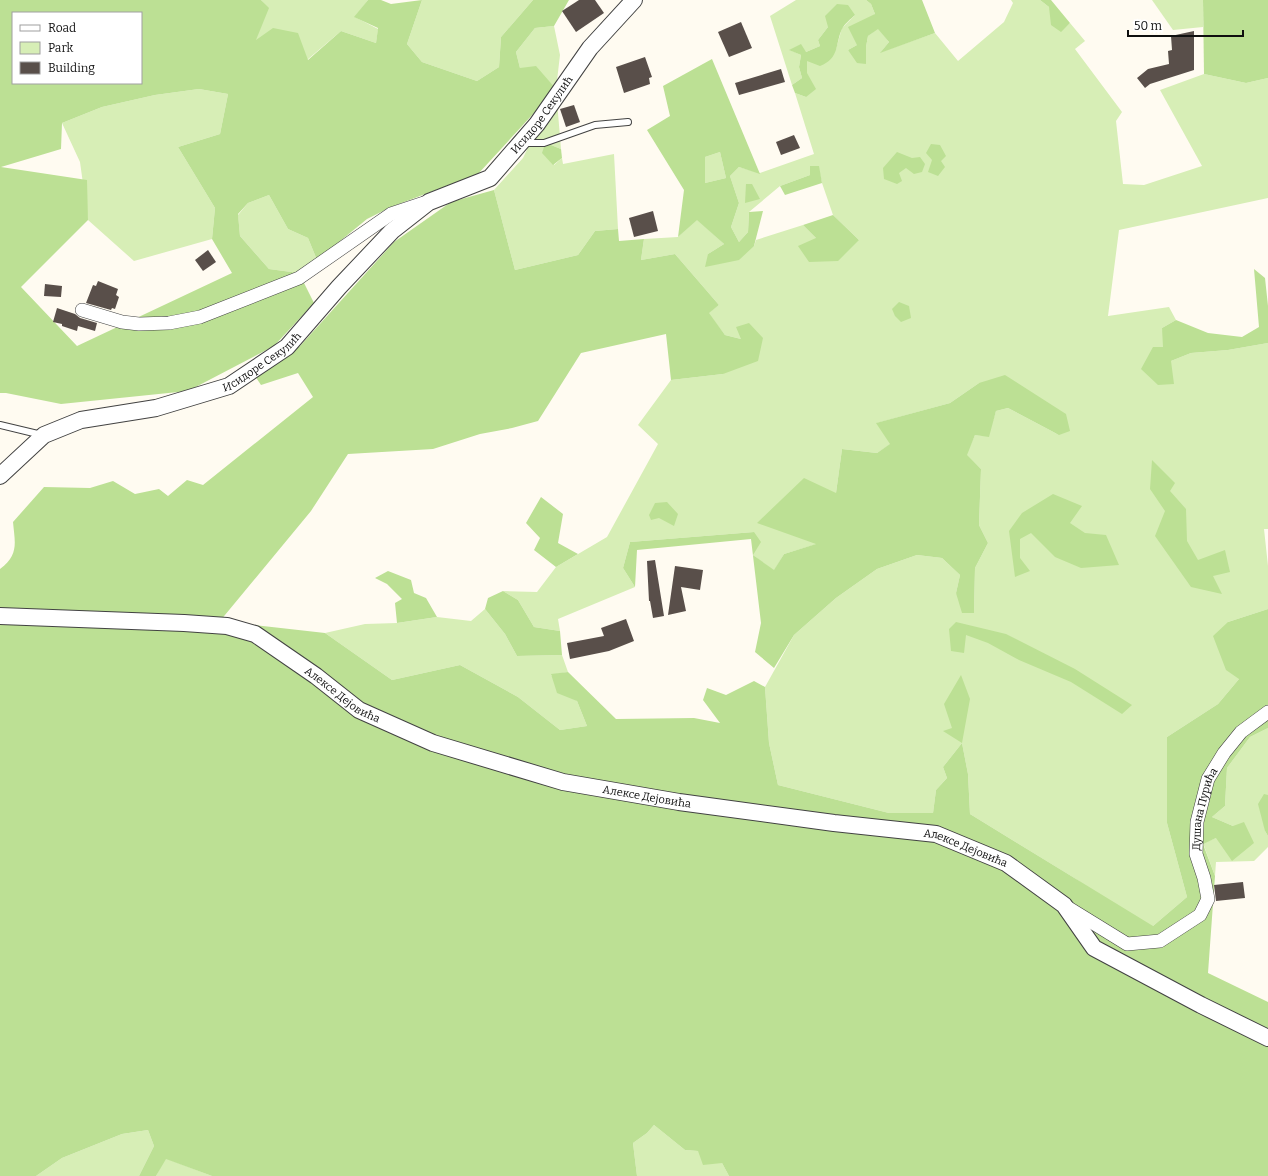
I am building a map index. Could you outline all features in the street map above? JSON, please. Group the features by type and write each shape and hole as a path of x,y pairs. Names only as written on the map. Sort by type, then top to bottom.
{"street":[{"name":"Исидоре Секулић","path":"82,310 122,322 139,324 169,324 200,317 300,278 391,214 429,202 490,178 537,124 590,48 634,0"},
{"name":"Исидоре Секулић","path":"44,435 82,420 156,408 229,386 287,348 339,287 392,231 429,202"},
{"path":"0,476 44,435"},
{"name":"Алексе Дејовића","path":"0,616 227,626 255,634 316,676 359,710 433,743 563,782 686,803 834,823 936,834 1006,863 1064,905 1094,948 1201,1006 1268,1038"},
{"name":"Душана Пурића","path":"1064,905 1127,944 1160,941 1200,915 1208,900 1204,878 1196,854 1197,822 1208,779 1224,753 1242,732 1268,712"}],"lane":[{"path":"521,143 544,143 595,125 628,122"},
{"path":"0,425 44,435"}],"green space":[{"path":"0,0 261,0 269,8 256,40 273,28 298,33 308,60 341,31 376,43 378,28 354,17 368,0 381,0 391,4 422,0 407,44 422,62 477,81 499,67 501,37 533,0 569,0 554,26 535,28 516,52 520,68 536,66 556,89 478,174 391,207 367,219 317,260 308,238 288,229 269,195 248,203 238,214 240,236 269,269 299,273 314,303 274,346 188,391 61,404 0,393","holes":["199,89 228,94 220,134 178,147 215,208 212,239 232,273 77,346 21,287 88,220 87,180 1,167 61,149 62,123 102,107 155,95"]},
{"path":"261,0 368,0 355,17 378,29 376,43 341,31 307,60 255,41 268,8"},
{"path":"422,0 533,0 501,37 499,67 477,81 422,62 407,44"},
{"path":"796,0 866,0 871,4 875,14 857,45 848,50 866,64 866,47 868,36 878,28 889,42 881,52 935,33 958,61 1004,22 1013,3 1011,0 1040,0 1049,7 1061,31 1070,23 1085,41 1075,49 1122,112 1116,121 1123,184 1144,185 1202,166 1160,90 1204,74 1246,83 1268,78 1268,198 1119,230 1108,316 1169,307 1176,320 1162,328 1171,361 1191,353 1228,350 1268,343 1268,529 1264,529 1268,566 1268,609 1228,622 1239,679 1218,704 1167,737 1167,823 1187,897 1153,926 1143,927 1076,879 970,814 968,774 962,743 943,767 947,778 936,790 933,813 889,813 778,785 769,743 765,687 794,635 836,598 877,569 917,555 942,558 960,575 956,593 974,613 975,568 988,543 979,525 981,469 966,455 975,435 988,436 996,411 1008,408 1059,435 979,383 950,403 877,423 891,444 877,453 842,449 836,493 817,544 784,554 774,571 753,555 754,532 630,542 623,568 635,587 558,619 560,631 534,627 518,600 503,591 537,592 556,567 607,537 658,444 638,425 671,380 723,374 741,339 725,335 708,313 719,305 675,254 641,260 644,239 678,237 697,219 724,244 708,254 754,246 756,240 803,225 816,238 859,240 833,215 818,166 810,175 780,186 749,212 748,232 739,242 731,227 739,203 730,176 739,167 760,173 814,154 795,93 806,97 807,60 836,49 842,28 855,15 828,27 818,40 820,46 806,52 790,50 801,55 799,67 802,78 792,85 770,16"},
{"path":"866,0 922,0 935,33 880,53 889,42 878,29 868,36 866,47 866,64 857,63 848,50 857,45 848,27 875,14 871,4"},
{"path":"1040,0 1051,0 1070,23 1061,32 1051,25 1049,7"},
{"path":"1152,0 1203,0 1203,27 1173,30"},
{"path":"1203,0 1268,0 1268,78 1246,83 1204,74"},
{"path":"837,4 848,5 855,15 843,27 836,50 831,59 820,66 807,61 807,73 816,89 806,97 795,93 792,85 802,78 799,67 801,55 789,50 801,44 806,52 820,46 818,40 828,27 825,16"},
{"path":"554,26 560,55 556,89 520,68 516,52 535,28"},
{"path":"712,59 760,174 739,167 730,176 739,203 731,227 739,242 748,232 749,212 763,211 754,246 739,260 705,267 708,254 724,244 697,220 678,237 684,190 647,130 670,116 663,86","holes":["720,152 726,178 705,183 705,157"]},
{"path":"199,89 228,94 220,134 178,147 215,208 212,239 134,261 88,220 80,162 62,123 102,107 155,95"},
{"path":"556,89 561,149 551,145 554,165 562,158 563,164 614,154 618,229 595,231 578,255 515,270 494,190 523,158"},
{"path":"931,144 940,145 946,156 941,161 945,167 938,176 928,172 932,160 926,153"},
{"path":"551,145 561,149 562,158 553,165 542,153 544,147"},
{"path":"720,152 726,178 705,183 705,157"},
{"path":"897,152 912,158 920,157 925,164 922,172 914,174 906,168 899,173 902,181 897,184 884,179 883,168"},
{"path":"810,166 819,166 822,183 785,195 780,186 810,175"},
{"path":"746,184 752,184 760,199 745,203"},
{"path":"494,190 515,270 578,255 595,231 618,229 619,241 644,239 641,260 675,254 719,305 709,313 725,335 741,339 736,327 749,323 763,338 758,361 723,374 671,380 666,334 581,353 538,421 480,434 433,449 348,454 311,511 220,621 325,633 392,680 460,665 518,697 560,730 587,726 577,701 557,693 551,674 568,672 616,719 694,718 720,723 703,700 707,688 726,695 754,681 765,687 769,743 778,785 889,813 933,813 936,790 947,778 943,767 962,743 968,774 970,814 1153,926 1187,897 1167,823 1167,737 1218,704 1239,679 1226,670 1213,636 1228,622 1268,609 1268,728 1250,737 1227,768 1225,806 1212,817 1233,826 1244,822 1254,843 1232,861 1216,838 1203,844 1215,876 1208,973 1268,1002 1268,1176 729,1176 722,1163 703,1165 698,1151 685,1150 654,1125 647,1133 633,1143 637,1176 212,1176 166,1159 156,1176 139,1176 154,1146 148,1130 122,1134 62,1158 36,1176 0,1176 0,569 6,564 13,554 15,542 13,522 44,487 90,488 113,481 135,494 159,489 168,496 187,480 203,485 313,397 298,373 261,385 255,376 273,366 283,356 300,346 394,242 451,202"},
{"path":"269,195 288,229 308,238 317,260 299,273 269,269 240,236 238,215 248,203"},
{"path":"833,215 859,240 838,261 809,262 798,246 816,238 803,225"},
{"path":"1254,269 1265,278 1268,306 1268,343 1228,350 1191,353 1171,361 1174,384 1158,385 1141,369 1153,347 1163,347 1162,328 1176,320 1208,333 1242,337 1259,327"},
{"path":"899,302 909,306 911,318 901,322 895,316 892,309"},
{"path":"1005,375 1066,414 1070,431 1059,435 1008,408 996,411 989,437 975,435 967,455 981,469 979,525 988,543 975,568 974,613 962,613 956,593 960,575 942,558 917,555 877,569 836,598 794,635 774,668 755,652 761,623 751,539 637,550 635,587 623,568 630,542 754,532 761,542 753,555 774,570 784,554 816,544 757,523 804,478 836,493 842,449 877,453 890,444 876,423 950,403 979,383"},
{"path":"1152,460 1175,483 1170,491 1186,509 1187,541 1198,560 1225,550 1230,572 1213,576 1222,594 1191,587 1155,536 1165,511 1150,489"},
{"path":"1053,494 1082,506 1070,523 1085,533 1106,535 1119,565 1081,568 1055,557 1031,533 1020,539 1020,558 1030,571 1015,577 1009,531 1022,513"},
{"path":"541,497 563,514 558,543 578,554 556,567 534,550 540,538 526,523"},
{"path":"667,502 678,514 674,526 659,518 651,520 649,515 655,503"},
{"path":"388,571 411,580 414,593 426,598 437,617 397,623 395,603 402,599 387,584 375,578"},
{"path":"503,591 518,600 534,627 560,631 562,655 517,656 505,634 485,609 488,598"},
{"path":"485,609 505,634 517,656 562,655 568,672 551,675 577,701 587,726 560,730 518,697 460,665 392,680 325,633 365,624 397,623 437,617 471,621"},
{"path":"956,622 1006,634 1075,669 1132,705 1122,714 1071,682 1019,660 988,643 966,635 964,653 951,651 949,629"},
{"path":"961,675 970,699 962,743 943,731 952,728 944,704"},
{"path":"1268,728 1268,795 1264,795 1265,831 1268,836 1268,847 1254,861 1216,862 1215,876 1203,843 1216,838 1233,826 1212,817 1225,806 1227,768 1250,737"},
{"path":"1264,794 1268,795 1268,836 1265,831 1258,804"},
{"path":"654,1125 685,1150 698,1151 722,1163 729,1176 637,1176 633,1143 647,1133"},
{"path":"148,1130 154,1146 139,1176 36,1176 62,1158 122,1134"},
{"path":"165,1158 212,1176 156,1176"}],"building":[{"path":"579,0 595,0 604,13 576,32 562,11"},
{"path":"741,22 752,48 729,57 718,32"},
{"path":"1194,31 1194,70 1150,84 1145,88 1137,78 1148,69 1169,64 1168,51 1172,50 1171,36"},
{"path":"645,57 652,77 649,78 650,84 624,93 616,67"},
{"path":"781,69 785,82 739,95 735,83"},
{"path":"574,105 580,122 566,127 560,109"},
{"path":"794,135 800,148 781,155 776,142"},
{"path":"653,211 658,231 634,237 629,218"},
{"path":"208,250 216,262 203,271 195,260"},
{"path":"98,281 118,289 116,295 119,297 115,309 112,308 111,310 86,303 93,285 96,286"},
{"path":"45,284 62,286 61,297 44,296"},
{"path":"57,308 75,314 80,318 97,323 95,331 78,326 77,331 62,326 62,324 53,322"},
{"path":"655,560 664,616 653,618 649,601 647,561"},
{"path":"675,566 703,570 700,590 681,587 686,611 668,615"},
{"path":"626,619 634,641 609,651 570,659 567,643 604,636 601,628"},
{"path":"1243,882 1245,898 1216,901 1214,885"}]}
